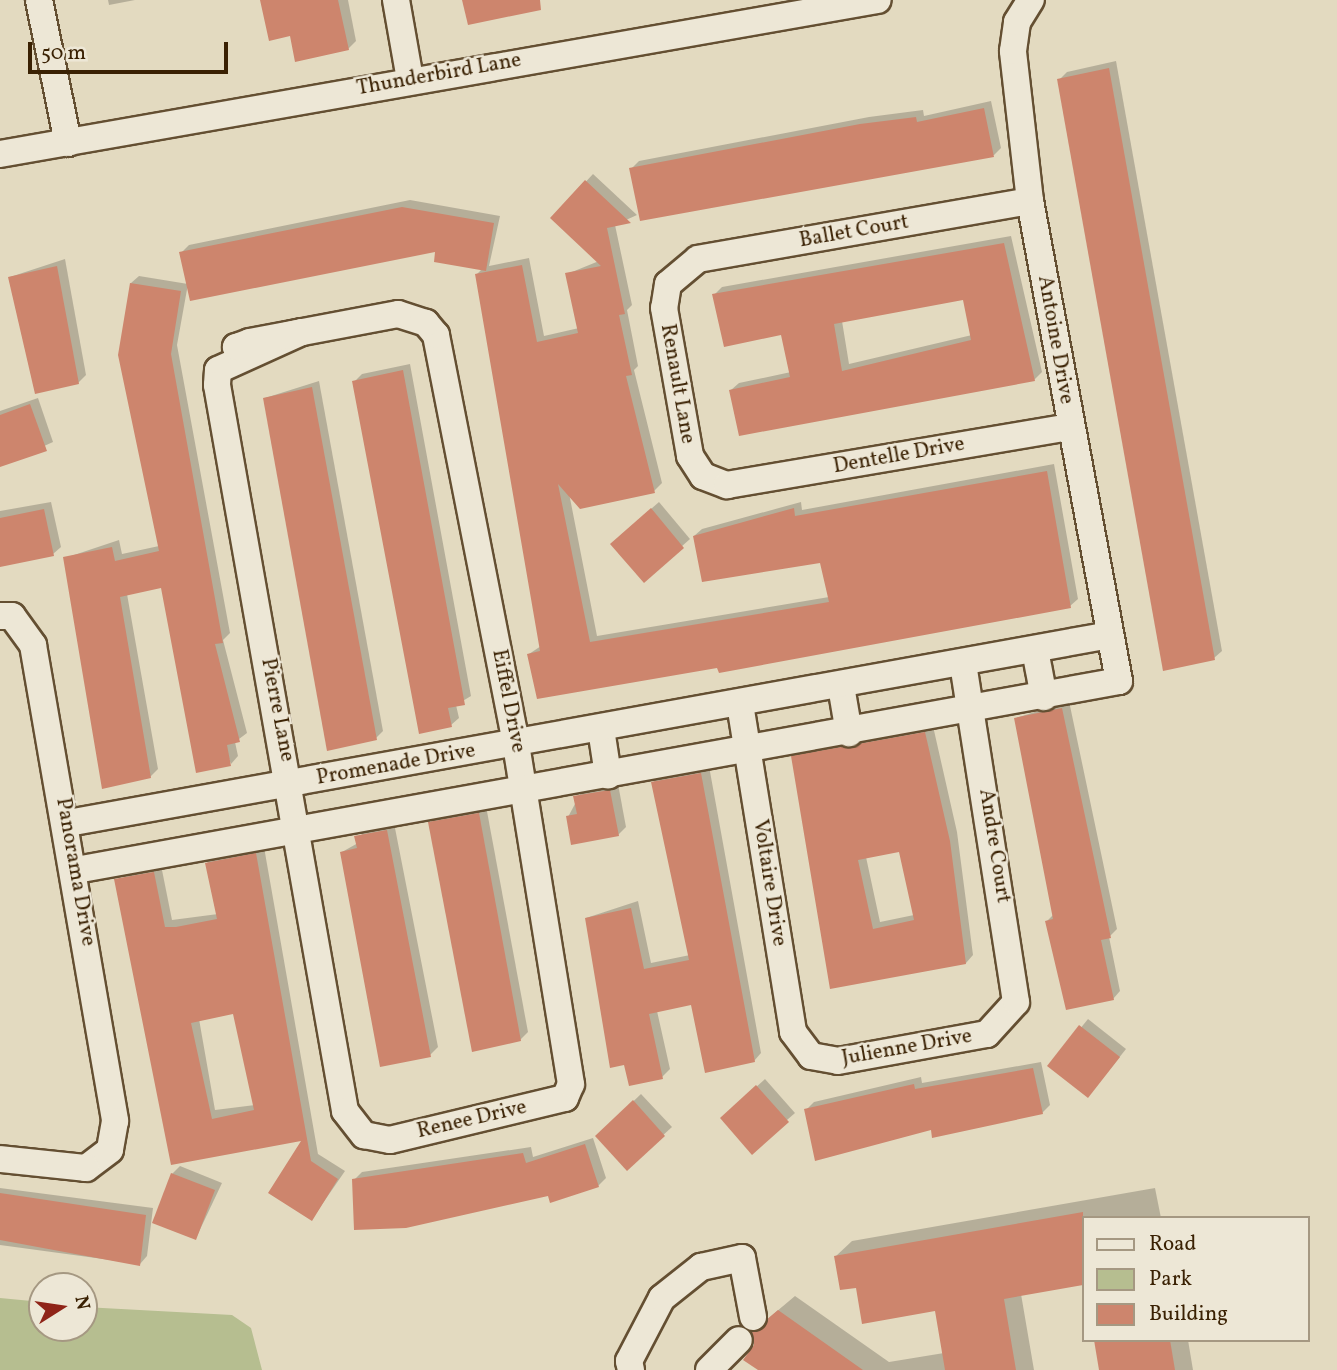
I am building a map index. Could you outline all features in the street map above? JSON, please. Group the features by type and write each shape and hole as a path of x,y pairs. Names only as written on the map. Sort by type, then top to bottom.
{"street":[{"path":"39,0 68,143"},
{"path":"396,0 410,79"},
{"name":"Thunderbird Lane","path":"0,155 410,79 757,10 878,0"},
{"name":"Antoine Drive","path":"1031,0 1017,22 1013,51 1030,201 1119,681 1044,696"},
{"name":"Ballet Court","path":"680,268 698,259 1030,201"},
{"name":"Renault Lane","path":"680,268 668,284 664,308 690,456 703,476 727,485"},
{"name":"Eiffel Drive","path":"302,332 398,314 426,323 440,348 516,744 571,1084"},
{"name":"Pierre Lane","path":"302,332 218,370 217,385 291,783 345,1111 364,1135"},
{"name":"Dentelle Drive","path":"727,485 1070,427"},
{"name":"Panorama Drive","path":"0,1159 86,1168 110,1150 114,1137 76,870 33,645 6,616"},
{"name":"Promenade Drive","path":"68,823 964,665 1110,635"},
{"path":"76,870 1044,696 1035,650"},
{"name":"Andre Court","path":"964,665 1016,988 1016,1002 1002,1024"},
{"path":"841,686 849,733"},
{"name":"Voltaire Drive","path":"740,704 793,1032 811,1056"},
{"path":"601,729 608,775"},
{"name":"Julienne Drive","path":"811,1056 838,1061 987,1034 1002,1024"},
{"name":"Renee Drive","path":"364,1135 390,1140 565,1098 571,1084"},
{"path":"631,1370 629,1361 662,1298 701,1267 742,1258 753,1317"},
{"path":"709,1370 739,1340"}],"green space":[{"path":"0,1298 28,1301 28,1342 98,1342 98,1308 232,1315 251,1328 262,1370 0,1370"}],"building":[{"path":"260,0 338,0 349,50 295,62 290,36 269,41"},
{"path":"462,0 540,0 541,10 468,25"},
{"path":"1109,68 1215,660 1163,671 1057,79"},
{"path":"984,108 994,157 640,221 629,168 860,124 916,117 917,122"},
{"path":"585,180 631,223 607,228 625,314 619,315 632,375 626,376 655,493 580,509 558,484 590,642 829,602 820,563 702,582 693,536 794,508 795,516 1047,471 1071,608 719,673 717,668 537,699 527,654 540,651 475,274 522,265 537,342 578,333 565,273 601,266 550,218"},
{"path":"402,207 494,223 486,271 434,262 435,252 190,301 179,252"},
{"path":"1004,243 1035,381 739,436 729,390 790,377 781,335 724,347 712,294","holes":["963,300 971,340 842,371 834,324"]},
{"path":"57,266 79,384 35,394 8,277"},
{"path":"130,283 181,291 171,354 223,643 215,644 240,742 227,745 231,766 196,773 161,588 120,597 151,778 102,789 63,557 112,547 115,561 159,551 118,355"},
{"path":"403,370 465,705 448,708 452,727 419,734 352,381"},
{"path":"312,387 377,740 327,751 263,398"},
{"path":"30,404 47,451 0,467 0,415"},
{"path":"651,508 684,548 644,583 610,544"},
{"path":"44,509 54,556 0,567 0,518"},
{"path":"1062,708 1111,938 1101,940 1114,1000 1066,1010 1045,921 1053,919 1014,718"},
{"path":"925,732 950,841 966,964 830,989 791,756","holes":["899,852 914,920 873,929 858,860"]},
{"path":"701,773 755,1062 705,1073 691,1005 649,1014 663,1079 629,1086 624,1065 610,1068 585,918 631,908 644,969 689,960 651,782"},
{"path":"610,790 619,836 571,845 566,816 577,814 573,796"},
{"path":"479,813 521,1041 472,1052 428,822"},
{"path":"387,830 431,1057 380,1067 340,852 357,848 354,836"},
{"path":"256,853 311,1161 338,1179 312,1221 268,1193 301,1141 171,1165 114,879 154,872 165,927 176,927 217,919 205,863","holes":["233,1014 254,1110 212,1119 191,1023"]},
{"path":"1079,1025 1120,1057 1088,1098 1047,1066"},
{"path":"1033,1068 1043,1114 932,1138 931,1130 815,1161 804,1109 914,1084 915,1089"},
{"path":"756,1085 789,1122 752,1155 720,1118"},
{"path":"633,1100 665,1136 627,1171 595,1136"},
{"path":"585,1144 599,1187 550,1203 548,1196 406,1228 354,1230 352,1179 523,1153 526,1163"},
{"path":"171,1173 215,1190 196,1240 152,1223"},
{"path":"0,1193 146,1215 140,1266 0,1240"},
{"path":"1083,1212 1082,1285 1004,1299 1016,1370 945,1370 935,1311 862,1324 856,1288 840,1290 834,1256"},
{"path":"778,1310 863,1370 758,1370 743,1360 754,1345 752,1332"},
{"path":"1094,1342 1170,1342 1175,1370 1099,1370"}]}
